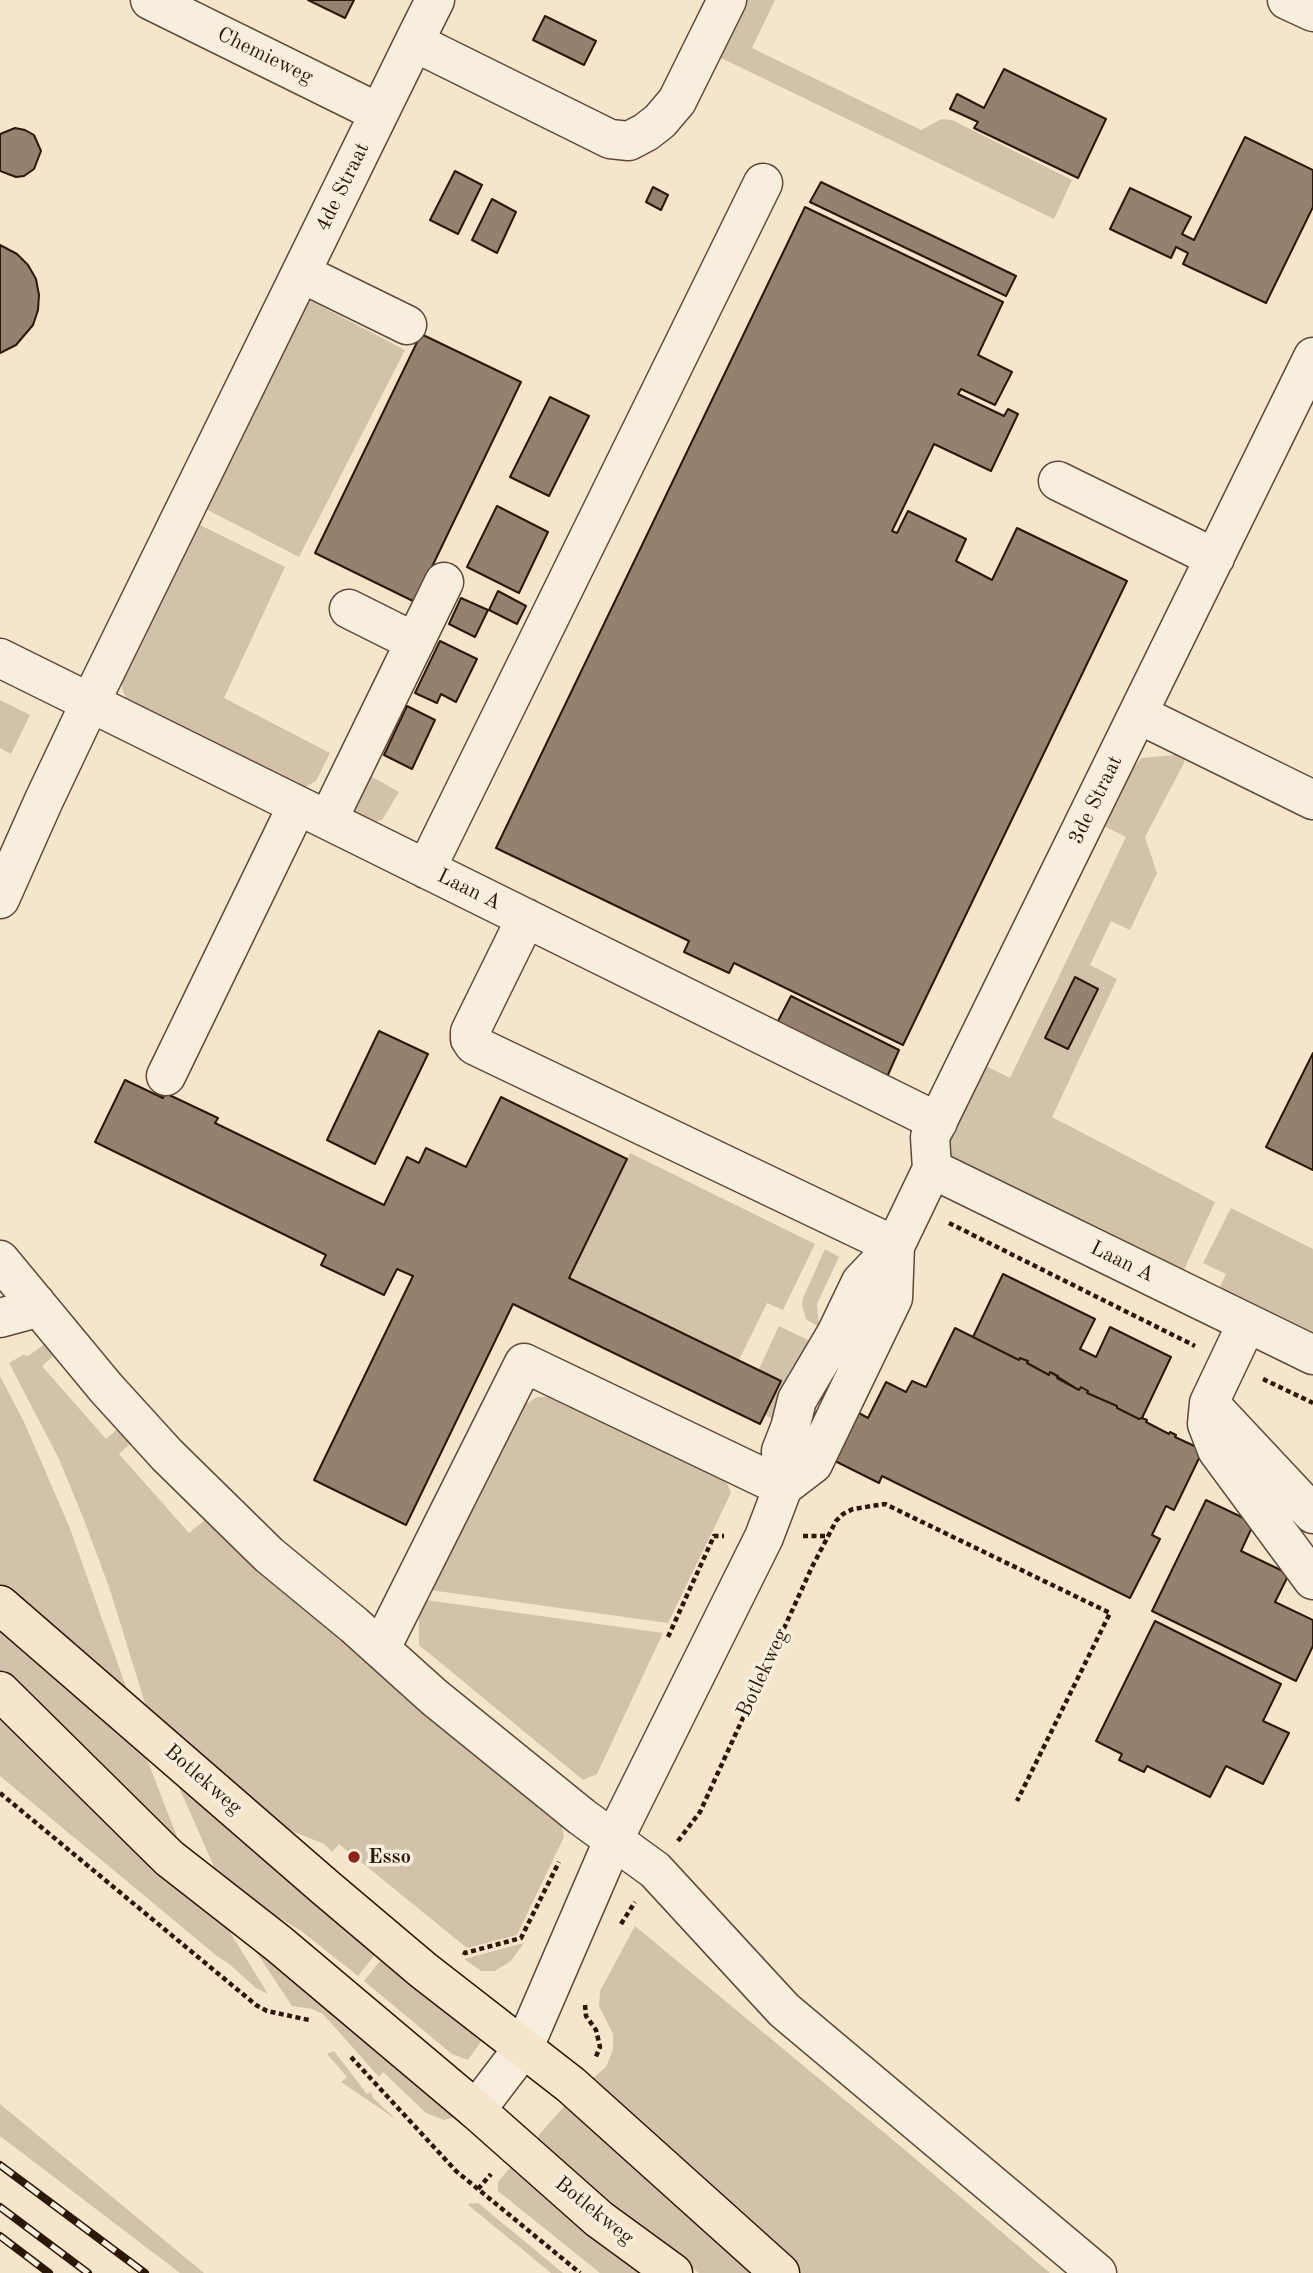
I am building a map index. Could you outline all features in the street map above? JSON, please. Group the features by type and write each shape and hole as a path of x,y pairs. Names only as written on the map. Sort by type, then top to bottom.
{"main road":[{"name":"Botlekweg","path":"0,1605 326,1888 423,1969 571,2085 779,2273"},
{"name":"Botlekweg","path":"0,1690 169,1858 279,1944 477,2110 599,2219 673,2273"}],"street":[{"name":"Chemieweg","path":"150,0 379,113"},
{"name":"4de Straat","path":"0,899 90,703 435,0"},
{"path":"414,42 610,139 629,141 660,121 677,102 727,0"},
{"path":"1287,0 1313,12"},
{"path":"426,869 763,183"},
{"path":"301,273 407,325"},
{"name":"3de Straat","path":"783,1487 780,1451 790,1428 797,1400 836,1334 861,1282 895,1246 932,1169 930,1137 1313,357"},
{"path":"1058,481 1215,558"},
{"path":"166,1076 312,813 415,642 444,582"},
{"path":"349,609 415,642"},
{"name":"Laan A","path":"0,658 938,1122"},
{"path":"1138,714 1313,800"},
{"path":"526,919 470,1032 474,1045 895,1246"},
{"name":"Laan A","path":"932,1169 1313,1355"},
{"path":"0,1260 106,1388 167,1455 269,1555 381,1648 434,1697 613,1841 655,1870 784,2010 1097,2273"},
{"path":"0,1318 26,1311 36,1303"},
{"path":"1247,1323 1209,1403 1207,1424 1217,1450 1313,1580"},
{"path":"381,1648 524,1363 783,1487 764,1537 613,1841 524,2047 477,2110"},
{"path":"1209,1403 1313,1514"}],"path":[{"path":"914,1205 1313,1403"},
{"name":"Botlekweg","path":"617,1933 655,1870 700,1812 812,1567 836,1521 853,1509 885,1504 1110,1614 1017,1801"},
{"path":"0,1793 256,2005 267,2011 316,2021"},
{"path":"571,2085 593,2063 600,2047 596,2030 586,2015 584,2000"},
{"path":"346,2052 456,2171 580,2273"},
{"path":"478,2189 517,2146"}],"shaded area":[{"path":"747,0 775,0 752,48 921,130 942,119 952,120 1072,180 1054,219 719,57"},
{"path":"307,299 405,350 299,557 200,506"},
{"path":"196,523 285,567 224,698 330,753 316,781 305,787 292,786 128,703 122,689 120,674"},
{"path":"0,700 30,715 11,754 0,748"},
{"path":"1175,755 1184,759 1184,763 1145,837 1157,873 1130,930 1111,921 1090,965 1117,979 1052,1117 1215,1202 1177,1285 949,1163 949,1142 986,1066 1010,1078 1126,837 1104,826 1129,772 1142,758"},
{"path":"367,774 399,792 382,820 371,822 352,808"},
{"path":"630,1153 815,1244 783,1310 767,1303 738,1362 569,1278"},
{"path":"1231,1208 1313,1249 1313,1349 1214,1299 1226,1274 1203,1263"},
{"path":"825,1249 839,1257 817,1304 819,1327 806,1319 802,1305"},
{"path":"779,1326 812,1342 774,1419 764,1415 758,1371"},
{"path":"49,1341 58,1352 42,1366 106,1439 122,1425 134,1440 119,1454 189,1533 205,1520 540,1805 562,1827 564,1837 517,1935 467,1948 339,1844 332,1852 324,1844 279,1826 149,1716 109,1587 84,1520 59,1459 9,1363 23,1355 28,1356"},
{"path":"0,1376 24,1422 69,1526 130,1698 0,1586"},
{"path":"537,1397 554,1397 726,1481 731,1493 668,1623 430,1590 525,1405"},
{"path":"426,1600 663,1633 597,1774 583,1780 419,1645 419,1618"},
{"path":"0,1626 143,1749 179,1842 56,1731 0,1671"},
{"path":"0,1720 23,1737 225,1924 268,1994 256,1988 0,1776"},
{"path":"178,1785 378,1951 358,1976 300,1930 255,1904 219,1878"},
{"path":"635,1926 1050,2273 794,2273 587,2083 606,2067 613,2050 613,2034 599,2006 600,1991"},
{"path":"524,1943 511,1961 495,1971 481,1971 464,1959"},
{"path":"253,1947 456,2117 444,2120 426,2113 383,2072 379,2077 323,2014 292,2006"},
{"path":"384,1956 487,2033 468,2060 452,2054 364,1981"},
{"path":"334,2051 367,2094 371,2092 373,2098 397,2120 341,2082 347,2077 327,2054"},
{"path":"0,2104 204,2273 180,2273 0,2136"},
{"path":"566,2104 757,2273 699,2273 589,2192 538,2139"},
{"path":"513,2164 654,2273 600,2273 498,2191 498,2182"},
{"path":"478,2203 563,2273 551,2273 467,2204"}],"building":[{"path":"308,0 354,0 345,18"},
{"path":"545,16 596,41 584,65 533,40"},
{"path":"1004,69 1106,119 1078,178 974,128 978,122 950,109 957,94 984,108"},
{"path":"15,128 34,135 41,151 34,169 24,176 16,177 0,171 0,134"},
{"path":"1245,137 1313,170 1313,207 1266,303 1183,264 1188,253 1176,247 1171,258 1110,229 1130,188 1191,217 1182,234 1194,240"},
{"path":"455,171 482,185 458,234 430,220"},
{"path":"821,182 1016,276 1006,296 810,202"},
{"path":"653,187 668,195 661,210 646,202"},
{"path":"492,199 516,212 497,253 472,240"},
{"path":"805,207 1003,302 978,355 1012,372 995,405 961,389 958,394 1004,416 1008,409 1018,414 991,471 934,444 892,531 897,533 908,511 966,539 956,561 992,580 1017,528 1127,581 903,1045 734,963 729,973 684,952 689,941 496,848"},
{"path":"0,245 17,254 28,265 36,279 39,295 33,325 16,345 0,353"},
{"path":"421,334 521,382 415,602 315,553"},
{"path":"550,397 589,416 549,496 510,477"},
{"path":"497,506 548,532 519,593 467,567"},
{"path":"498,591 526,606 517,624 489,610"},
{"path":"461,598 488,610 475,637 449,624"},
{"path":"440,641 477,659 456,702 441,694 437,703 415,693"},
{"path":"407,706 435,720 412,769 384,755"},
{"path":"1075,977 1098,989 1068,1049 1045,1038"},
{"path":"791,996 899,1050 887,1077 777,1023"},
{"path":"379,1031 428,1054 375,1164 327,1140"},
{"path":"1313,1053 1313,1170 1266,1147"},
{"path":"125,1080 163,1098 165,1093 218,1118 215,1123 384,1205 407,1157 419,1163 426,1148 466,1167 501,1097 627,1159 569,1278 781,1381 760,1424 513,1304 406,1525 314,1480 413,1276 397,1269 384,1295 321,1265 326,1255 95,1142"},
{"path":"1003,1274 1095,1319 1080,1349 1096,1357 1110,1327 1171,1357 1142,1418 1139,1419 1087,1393 1088,1391 1081,1387 1079,1390 1050,1372 1049,1375 1027,1363 1028,1361 1019,1360 973,1337"},
{"path":"955,1328 1019,1360 1028,1361 1027,1363 1049,1375 1050,1372 1058,1376 1057,1378 1079,1390 1081,1387 1088,1391 1087,1393 1139,1419 1147,1420 1146,1422 1203,1450 1174,1510 1166,1506 1152,1535 1160,1539 1130,1598 882,1476 879,1483 833,1460 857,1412 868,1418 886,1382 906,1392 912,1381 926,1387"},
{"path":"1206,1500 1254,1523 1241,1551 1289,1574 1275,1602 1313,1620 1313,1646 1296,1681 1152,1611"},
{"path":"1155,1621 1281,1684 1263,1721 1289,1733 1263,1784 1226,1766 1210,1797 1147,1766 1144,1772 1119,1760 1122,1754 1096,1741"}],"railway":[{"path":"0,2165 145,2273"},
{"path":"0,2207 88,2273"},
{"path":"0,2236 49,2273"}],"place":[{"name":"Esso","path":"354,1857"}]}
